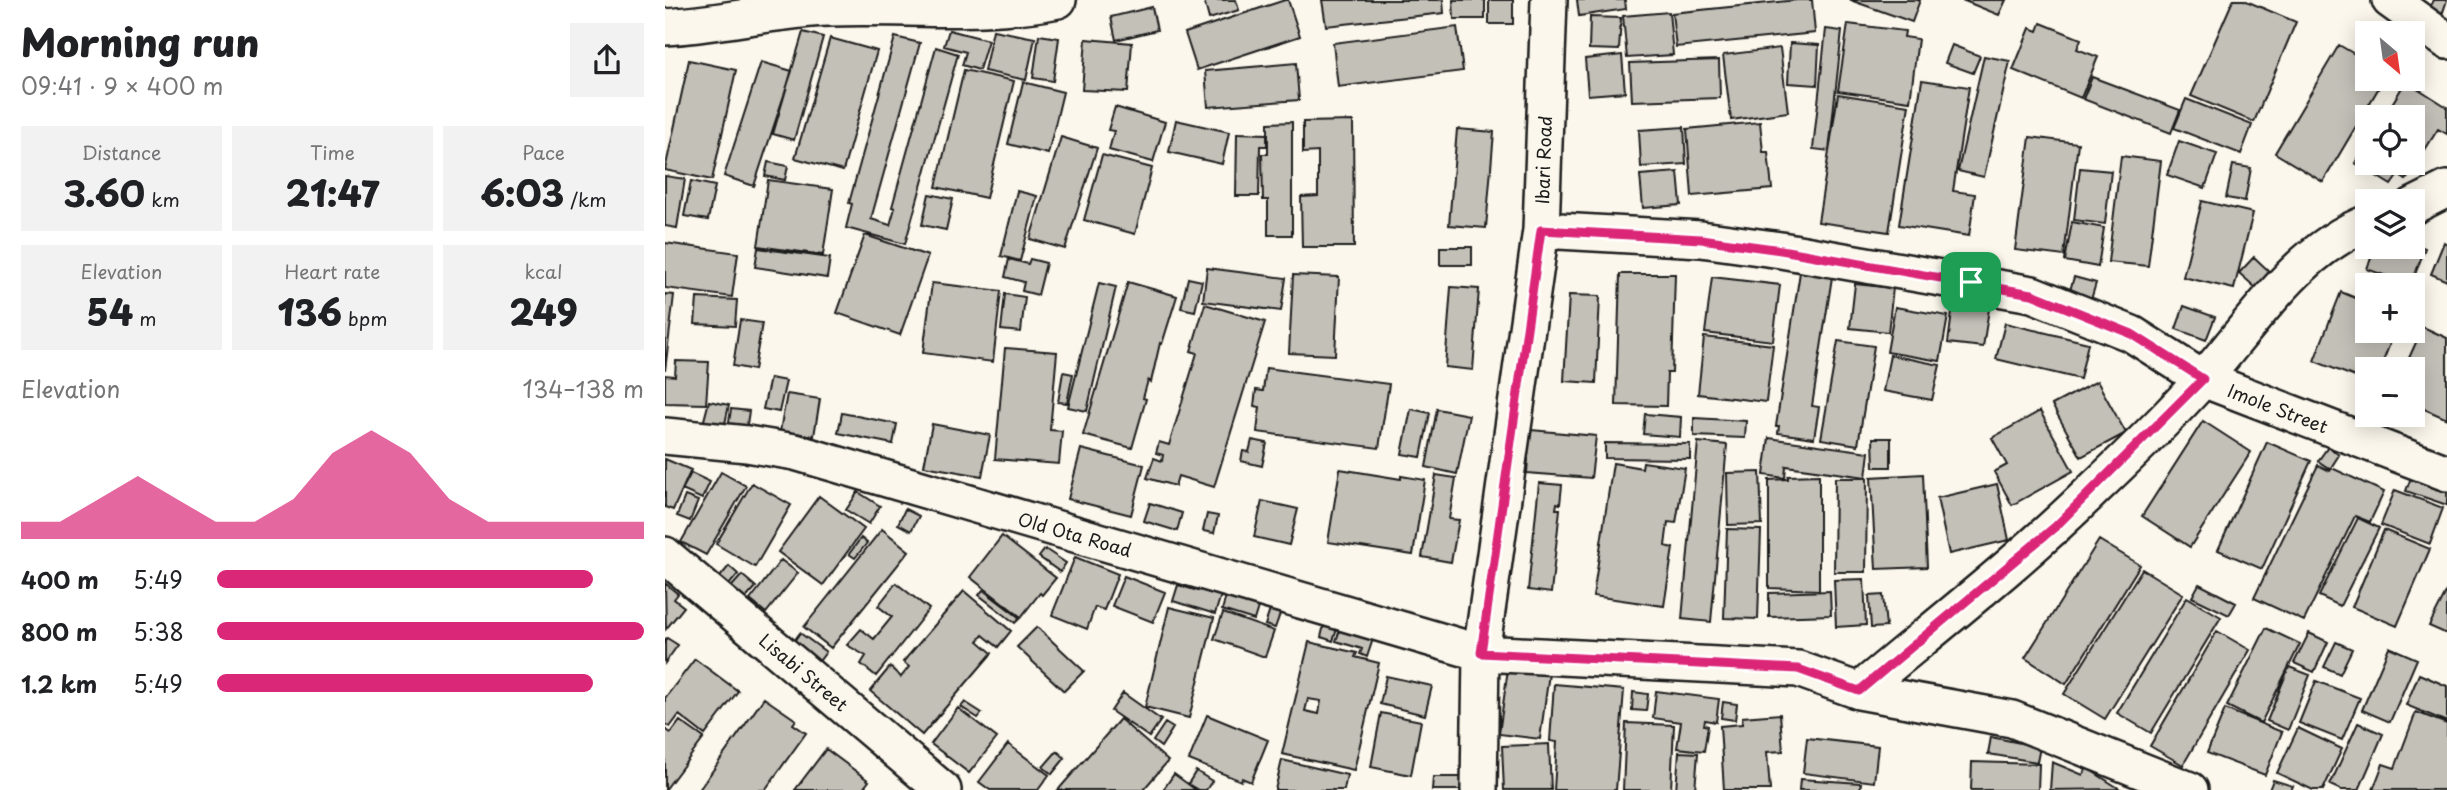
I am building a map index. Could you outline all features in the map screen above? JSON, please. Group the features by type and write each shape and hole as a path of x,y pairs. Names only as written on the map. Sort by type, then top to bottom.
{"street":[{"path":"665,27 827,8 1010,6 1058,0"},
{"name":"Ibari Road","path":"1479,790 1481,653 1541,230 1549,0"},
{"path":"2390,0 2447,41"},
{"path":"2425,200 2447,189"},
{"path":"1859,691 2056,526 2203,379 2290,276 2347,231 2355,228"},
{"name":"Imole Street","path":"1541,230 1701,239 2032,294 2132,334 2203,379 2447,473"},
{"name":"Old Ota Road","path":"665,436 795,452 1481,653 1798,669 1859,691 2012,719 2190,790"},
{"name":"Lisabi Street","path":"665,555 943,790"}],"building":[{"path":"1204,0 1236,0 1239,10 1209,19"},
{"path":"1288,0 1300,36 1197,70 1185,33"},
{"path":"1322,0 1443,0 1444,13 1326,26"},
{"path":"1453,0 1485,0 1485,19 1454,19"},
{"path":"1489,0 1513,0 1513,24 1489,24"},
{"path":"1577,0 1625,0 1626,9 1579,16"},
{"path":"1812,0 1815,33 1676,47 1672,13"},
{"path":"1850,0 1920,0 1912,22"},
{"path":"1962,0 2006,0 1999,15"},
{"path":"2233,0 2244,0 2296,22 2254,122 2191,96"},
{"path":"2434,0 2447,0 2441,18 2428,11"},
{"path":"1152,7 1157,30 1116,40 1111,17"},
{"path":"1669,12 1673,55 1627,58 1623,16"},
{"path":"1590,17 1621,18 1619,50 1589,49"},
{"path":"2041,23 2081,39 2077,49 2098,57 2081,98 2013,70 2030,28 2038,31"},
{"path":"1848,24 1905,31 1904,37 1918,39 1910,101 1838,91"},
{"path":"1457,27 1463,71 1338,87 1333,43"},
{"path":"1826,29 1842,31 1829,151 1813,149"},
{"path":"949,30 988,40 979,70 962,65 966,52 944,46"},
{"path":"993,30 1035,38 1026,80 984,71"},
{"path":"803,32 823,37 794,140 773,134"},
{"path":"1039,35 1059,38 1053,81 1033,78"},
{"path":"895,37 920,43 871,219 890,225 895,208 892,207 936,47 958,54 905,244 846,228 852,204 849,203"},
{"path":"830,38 877,51 843,171 795,158"},
{"path":"1086,39 1132,43 1128,92 1082,90"},
{"path":"1790,43 1819,45 1817,85 1788,83"},
{"path":"1952,45 1980,56 1973,73 1945,63"},
{"path":"2339,45 2355,54 2355,91 2377,91 2369,105 2355,105 2355,128 2323,182 2275,153"},
{"path":"1780,48 1788,112 1731,120 1723,55"},
{"path":"1622,55 1625,92 1588,95 1585,59"},
{"path":"1984,56 2010,61 1984,177 1958,171"},
{"path":"689,60 736,70 712,180 665,170"},
{"path":"1719,60 1720,98 1632,101 1630,63"},
{"path":"761,62 792,71 754,186 724,176"},
{"path":"1296,63 1299,100 1208,107 1205,71"},
{"path":"964,70 1014,81 986,198 936,187"},
{"path":"2092,77 2180,110 2171,133 2083,99"},
{"path":"1922,80 1969,87 1953,191 1975,194 1969,236 1899,225"},
{"path":"1023,82 1063,92 1048,154 1008,144"},
{"path":"2400,91 2422,91 2447,107 2447,134 2438,129 2425,150 2425,105 2391,105"},
{"path":"1838,94 1909,105 1889,232 1818,222"},
{"path":"2186,99 2252,125 2241,154 2174,128"},
{"path":"1115,107 1165,122 1153,162 1109,150 1114,131 1108,130"},
{"path":"1176,120 1229,132 1222,164 1169,152"},
{"path":"1353,121 1354,247 1302,247 1301,197 1318,196 1318,152 1303,153 1303,122"},
{"path":"1292,122 1292,235 1268,235 1268,200 1263,200 1262,154 1268,154 1268,123"},
{"path":"1760,122 1763,152 1768,152 1772,189 1692,196 1687,129"},
{"path":"1684,127 1686,164 1641,167 1639,130"},
{"path":"1457,129 1494,132 1486,228 1449,225"},
{"path":"1237,133 1267,134 1267,146 1260,146 1259,196 1236,196"},
{"path":"1061,137 1097,148 1065,249 1030,239"},
{"path":"2030,137 2078,143 2064,256 2015,250"},
{"path":"2179,141 2217,154 2205,188 2167,175"},
{"path":"1102,155 1152,168 1135,234 1084,220"},
{"path":"2121,156 2161,161 2148,266 2108,262"},
{"path":"768,162 788,166 785,180 765,176"},
{"path":"2233,165 2251,168 2245,201 2226,198"},
{"path":"2080,168 2111,171 2105,224 2074,220"},
{"path":"1678,172 1681,205 1643,208 1640,175"},
{"path":"2375,175 2398,175 2391,185"},
{"path":"665,176 685,179 677,228 665,226"},
{"path":"768,180 833,189 823,255 758,246"},
{"path":"691,181 715,186 708,220 684,216"},
{"path":"1017,191 1037,196 1020,261 1001,256"},
{"path":"929,194 953,199 946,230 922,225"},
{"path":"2202,201 2253,213 2234,289 2183,277"},
{"path":"2072,222 2104,228 2098,267 2065,261"},
{"path":"865,235 928,256 900,335 837,313"},
{"path":"2444,242 2447,244 2447,281 2431,274"},
{"path":"665,243 738,253 732,297 665,288"},
{"path":"1440,247 1472,247 1472,265 1440,265"},
{"path":"758,248 830,258 827,278 755,267"},
{"path":"2254,257 2272,274 2257,289 2239,273"},
{"path":"1009,259 1028,264 1030,259 1046,263 1038,295 1022,291 1024,282 1005,277"},
{"path":"2371,259 2421,259 2416,273 2378,273 2367,269"},
{"path":"1207,268 1286,278 1281,311 1203,301"},
{"path":"1800,272 1832,277 1812,406 1819,407 1814,438 1778,433 1779,426 1776,426"},
{"path":"1620,274 1675,274 1672,373 1667,373 1666,406 1616,405"},
{"path":"1293,275 1339,277 1335,355 1289,353"},
{"path":"1712,277 1780,285 1773,341 1705,333"},
{"path":"2074,277 2096,283 2090,303 2068,297"},
{"path":"1188,278 1202,281 1195,311 1181,308"},
{"path":"1128,282 1177,296 1162,344 1160,343 1151,382 1148,380 1143,398 1146,399 1132,448 1083,435"},
{"path":"932,283 1001,291 993,362 923,353"},
{"path":"1099,283 1116,287 1087,411 1068,407"},
{"path":"1855,284 1893,288 1888,332 1850,328"},
{"path":"1451,287 1479,289 1473,370 1445,367"},
{"path":"2341,292 2355,298 2355,343 2390,343 2385,357 2355,357 2355,377 2314,361"},
{"path":"665,294 674,295 665,371"},
{"path":"1005,294 1025,297 1021,332 1001,330"},
{"path":"1569,295 1600,296 1596,383 1564,381"},
{"path":"697,298 737,300 735,326 695,324"},
{"path":"1205,304 1265,322 1214,487 1178,476 1175,486 1147,478 1154,458 1162,461 1163,455 1156,453 1159,442 1169,445 1197,353 1191,351"},
{"path":"1953,305 1989,309 1983,347 1948,343"},
{"path":"2184,306 2215,317 2206,340 2176,329"},
{"path":"1895,307 1948,316 1940,361 1887,352"},
{"path":"740,320 762,323 754,370 733,366"},
{"path":"2005,323 2088,343 2080,379 1996,359"},
{"path":"2425,328 2447,338 2447,419 2425,409 2425,357 2409,357 2416,343 2425,343"},
{"path":"1704,337 1773,345 1766,402 1698,394"},
{"path":"1838,341 1874,346 1858,445 1821,439"},
{"path":"1005,348 1057,352 1050,430 1062,431 1059,464 995,459"},
{"path":"1890,355 1940,365 1932,400 1883,391"},
{"path":"676,361 709,362 706,404 665,403 665,375 675,376"},
{"path":"1266,368 1389,384 1379,448 1257,432 1260,407 1254,406 1256,390 1263,391"},
{"path":"1063,372 1073,374 1067,403 1058,402"},
{"path":"770,378 786,381 779,412 763,409"},
{"path":"2097,381 2126,433 2081,457 2052,405"},
{"path":"787,394 820,399 814,436 780,431"},
{"path":"709,401 729,405 724,428 703,424"},
{"path":"731,409 749,411 746,431 728,429"},
{"path":"1411,409 1430,413 1421,457 1402,454"},
{"path":"1437,409 1469,415 1457,474 1426,467"},
{"path":"2040,411 2073,471 2012,505 1994,472 2007,465 1992,438"},
{"path":"842,413 897,424 893,444 838,433"},
{"path":"1645,414 1681,417 1680,437 1643,434"},
{"path":"1694,418 1746,421 1745,438 1694,436"},
{"path":"2203,421 2251,452 2190,547 2142,516"},
{"path":"932,424 990,435 982,476 924,466"},
{"path":"1531,430 1596,436 1591,478 1527,473 1528,459 1521,458 1522,445 1529,445"},
{"path":"1769,438 1869,452 1866,477 1786,466 1785,478 1764,475"},
{"path":"1873,438 1891,438 1891,467 1874,467"},
{"path":"1252,440 1267,443 1262,466 1241,461 1243,451 1249,452"},
{"path":"1698,442 1727,445 1711,622 1682,619"},
{"path":"2267,442 2311,461 2262,569 2218,550"},
{"path":"1605,443 1690,444 1690,459 1605,458"},
{"path":"2328,447 2339,455 2330,469 2318,461"},
{"path":"1081,449 1144,465 1131,515 1068,499"},
{"path":"665,459 691,470 673,510 665,507"},
{"path":"1643,462 1685,468 1676,523 1668,522 1665,546 1673,548 1664,606 1593,596 1613,463 1642,468"},
{"path":"2318,465 2330,471 2332,468 2384,492 2370,522 2355,516 2304,621 2254,598"},
{"path":"1340,469 1425,480 1413,555 1328,542"},
{"path":"721,472 746,486 706,555 681,542"},
{"path":"1760,472 1762,524 1728,525 1727,473"},
{"path":"691,473 710,482 702,499 682,490"},
{"path":"1923,474 1927,567 1876,569 1871,477"},
{"path":"1436,475 1456,478 1449,519 1459,520 1451,562 1422,557"},
{"path":"1819,475 1819,590 1769,588 1769,480"},
{"path":"2412,475 2447,487 2447,505 2406,491"},
{"path":"1835,478 1867,478 1866,572 1834,572"},
{"path":"752,483 791,505 755,567 716,544"},
{"path":"1539,483 1562,485 1560,504 1557,503 1556,509 1560,509 1551,593 1528,590"},
{"path":"1997,484 2009,540 1949,554 1937,498"},
{"path":"2395,490 2443,508 2430,544 2381,525"},
{"path":"858,492 880,506 869,524 846,510"},
{"path":"685,496 698,501 690,521 677,516"},
{"path":"819,496 864,529 823,585 778,552"},
{"path":"1262,501 1298,509 1289,545 1254,537"},
{"path":"1150,503 1182,513 1177,531 1144,521"},
{"path":"905,509 919,516 911,531 898,524"},
{"path":"1207,514 1218,516 1214,533 1203,531"},
{"path":"2358,518 2379,528 2340,606 2319,596"},
{"path":"882,529 909,551 831,648 804,627"},
{"path":"1727,529 1761,530 1758,619 1724,618"},
{"path":"2384,530 2430,549 2397,626 2352,607"},
{"path":"1002,536 1056,578 1021,617 970,577"},
{"path":"861,538 867,543 855,558 849,554"},
{"path":"2099,540 2140,565 2066,684 2025,658"},
{"path":"1045,549 1066,563 1060,572 1039,557"},
{"path":"1075,557 1118,574 1104,610 1095,607 1087,629 1052,615"},
{"path":"781,560 798,573 766,613 750,600"},
{"path":"729,566 738,574 725,590 715,583"},
{"path":"2142,569 2183,594 2105,719 2064,694"},
{"path":"742,575 756,587 738,607 724,595"},
{"path":"1124,576 1165,592 1153,622 1112,606"},
{"path":"1864,579 1866,625 1836,627 1834,580"},
{"path":"665,583 678,594 674,599 684,607 666,629"},
{"path":"896,583 929,609 876,676 861,664 866,656 847,645 861,629 874,639 892,617 878,606"},
{"path":"2199,584 2236,603 2229,615 2192,597"},
{"path":"1178,585 1198,591 1200,585 1222,592 1215,614 1173,601"},
{"path":"983,590 1020,618 1015,623 979,595"},
{"path":"964,591 1011,631 998,647 983,635 978,641 992,653 922,735 870,691 890,667 901,677 909,667 903,662"},
{"path":"1830,591 1831,615 1769,617 1769,593"},
{"path":"2447,591 2447,634 2429,626"},
{"path":"1227,593 1259,604 1254,620 1222,610"},
{"path":"1883,595 1886,627 1871,628 1869,596"},
{"path":"2187,597 2221,617 2151,733 2117,713"},
{"path":"1169,607 1214,618 1189,718 1145,707"},
{"path":"1271,607 1281,611 1275,628 1265,625"},
{"path":"1223,613 1274,631 1265,657 1214,639"},
{"path":"1324,625 1337,629 1333,641 1321,637"},
{"path":"1037,627 1084,671 1064,691 1017,647"},
{"path":"1341,627 1374,636 1367,657 1360,654 1362,649 1336,641"},
{"path":"2266,628 2300,644 2261,723 2227,706"},
{"path":"2217,631 2250,650 2183,765 2150,746"},
{"path":"800,633 826,652 814,668 788,649"},
{"path":"2309,633 2328,642 2314,672 2294,663"},
{"path":"667,638 678,645 665,663 665,640"},
{"path":"1309,642 1357,653 1355,657 1379,663 1354,770 1282,754","holes":["1308,699 1321,701 1319,714 1305,711"]},
{"path":"2336,642 2352,649 2340,674 2324,667"},
{"path":"2389,647 2417,659 2390,722 2362,710"},
{"path":"695,659 738,691 705,735 679,715 670,727 665,724 665,698"},
{"path":"1509,661 1550,666 1540,739 1499,734"},
{"path":"2289,667 2310,675 2288,730 2267,721"},
{"path":"2419,674 2447,686 2447,722 2406,705"},
{"path":"1386,676 1432,686 1425,715 1380,704"},
{"path":"2316,681 2360,698 2342,740 2299,723"},
{"path":"1554,684 1624,690 1616,790 1554,790 1557,742 1550,741"},
{"path":"1656,691 1719,699 1716,722 1705,720 1704,725 1708,726 1704,751 1677,748 1681,722 1653,718"},
{"path":"1633,692 1648,694 1646,711 1632,710"},
{"path":"1123,693 1161,720 1149,737 1111,711"},
{"path":"764,698 796,720 793,724 806,733 765,790 699,790"},
{"path":"965,702 982,713 978,718 961,707"},
{"path":"1723,702 1737,704 1735,720 1721,718"},
{"path":"958,708 997,738 969,773 931,744"},
{"path":"2225,709 2282,732 2265,775 2207,753"},
{"path":"2416,712 2447,724 2447,790 2373,790 2383,764 2395,768"},
{"path":"1381,713 1421,721 1411,775 1371,767"},
{"path":"1780,714 1783,751 1767,752 1770,790 1724,790 1720,726 1742,724 1742,717"},
{"path":"1207,715 1268,740 1251,782 1242,778 1241,781 1189,760"},
{"path":"1120,719 1168,761 1143,790 1058,790"},
{"path":"680,721 704,738 665,790 665,729 671,733"},
{"path":"1165,723 1173,728 1161,747 1153,741"},
{"path":"1626,723 1674,725 1671,790 1623,790"},
{"path":"2358,723 2383,734 2359,790 2341,790 2330,785"},
{"path":"2298,728 2342,749 2323,790 2313,790 2277,773"},
{"path":"1991,737 2040,747 2037,762 1988,754"},
{"path":"1807,738 1878,746 1874,782 1803,773"},
{"path":"1008,744 1049,775 1038,790 990,790 979,782"},
{"path":"1549,744 1551,790 1504,790 1502,746"},
{"path":"826,749 869,781 862,790 795,790"},
{"path":"1057,751 1065,758 1052,774 1043,767"},
{"path":"1679,752 1698,753 1695,790 1676,790"},
{"path":"1282,760 1347,775 1344,790 1275,790"},
{"path":"1972,762 2039,764 2038,790 1971,790"},
{"path":"2052,762 2083,775 2087,768 2120,789 2050,790"},
{"path":"1196,771 1212,781 1206,790 1198,790 1188,784"},
{"path":"1174,774 1196,790 1163,790"},
{"path":"1433,777 1461,777 1461,790 1432,790"},
{"path":"1800,779 1861,783 1860,790 1799,790"},
{"path":"2273,780 2293,786 2291,790 2269,790"}],"route":[{"path":"1541,230 1701,239 1971,282 2032,294 2132,334 2203,379 2056,526 1859,691 1798,669 1481,653 1541,230"}]}
